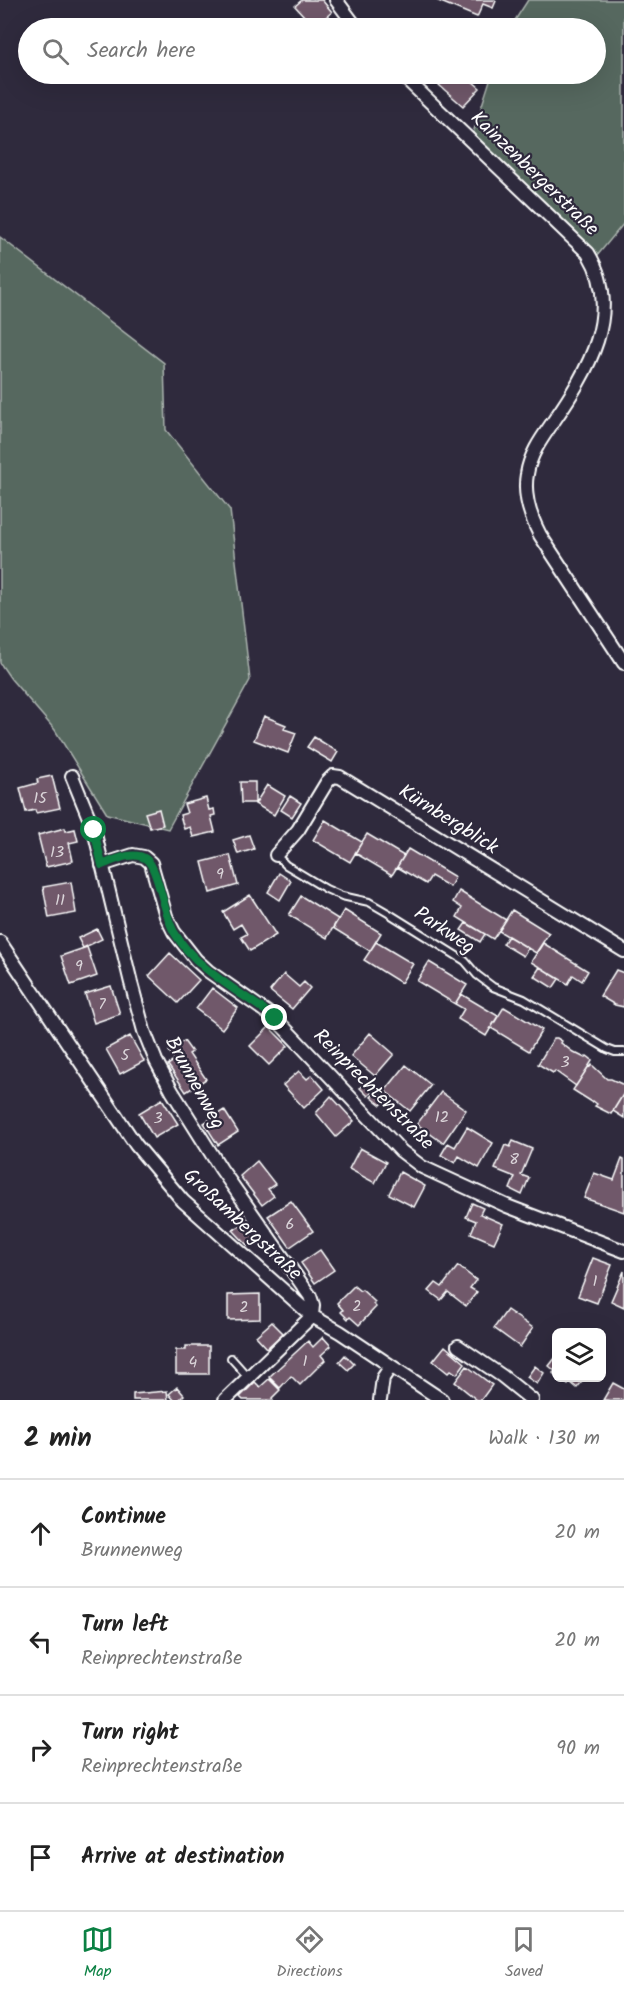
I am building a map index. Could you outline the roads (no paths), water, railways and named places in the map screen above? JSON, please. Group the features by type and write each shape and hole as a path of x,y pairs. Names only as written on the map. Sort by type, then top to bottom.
{"street":[{"path":"336,0 350,18"},
{"name":"Kainzenbergerstraße","path":"411,84 588,253 599,265 609,283 611,321 608,335 593,364 536,446 525,487 532,519 540,535 624,663"},
{"name":"Brunnenweg","path":"72,776 94,830 136,1002 156,1061 221,1169 310,1296 313,1305 312,1316"},
{"name":"Kürnbergblick","path":"276,855 298,830 327,782 333,776 340,777 624,951"},
{"name":"Reinprechtenstraße","path":"102,865 132,855 144,857 151,863 166,916 174,932 196,960 275,1018 401,1151 422,1167 507,1206 624,1251"},
{"name":"Großambergstraße","path":"0,942 136,1144 183,1201 312,1316 442,1400"},
{"path":"225,1400 312,1316"},
{"path":"458,1346 532,1400"},
{"path":"380,1400 383,1378 391,1366"}],"lane":[{"name":"Parkweg","path":"276,855 286,865 326,889 369,903 388,913 465,961 477,975 493,987 524,999 615,1053 624,1052"},
{"path":"231,1358 248,1378"}]}
